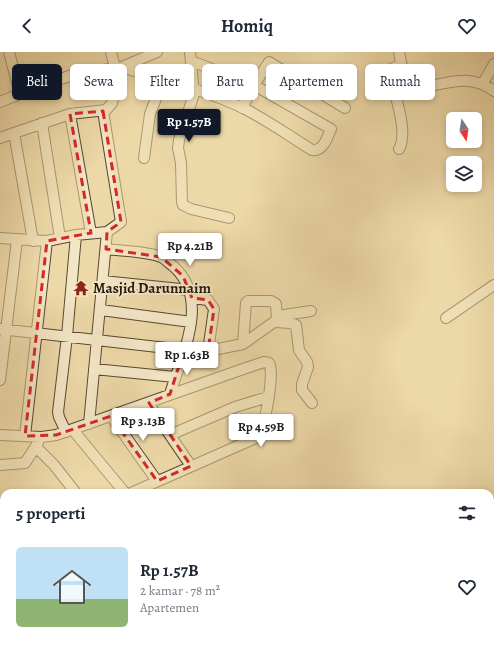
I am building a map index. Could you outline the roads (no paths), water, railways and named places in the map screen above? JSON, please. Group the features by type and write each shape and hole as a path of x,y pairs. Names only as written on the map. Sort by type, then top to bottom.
{"street":[{"path":"9,52 12,64"},
{"path":"112,52 117,64"},
{"path":"127,65 157,52"},
{"path":"399,52 401,64"},
{"path":"190,57 206,64"},
{"path":"258,79 267,64 272,63 345,108"},
{"path":"483,83 494,64"},
{"path":"435,86 474,80 483,83 494,91"},
{"path":"194,89 242,108 312,150 316,151 321,148 331,129 258,87"},
{"path":"0,102 12,97"},
{"path":"0,138 70,114 102,110 110,107 113,100"},
{"path":"144,158 150,114 155,100"},
{"path":"193,100 178,140 182,173 182,202 183,205 191,209 229,218"},
{"path":"242,108 246,100"},
{"path":"396,100 402,131 402,144 398,149"},
{"path":"0,238 47,241 91,232 107,232 121,222 102,110"},
{"path":"70,114 91,232"},
{"path":"42,123 60,238"},
{"path":"14,133 33,241"},
{"path":"89,424 107,232"},
{"path":"76,235 67,336 58,412 59,418 121,489"},
{"path":"0,380 3,329 17,240"},
{"path":"25,436 47,241"},
{"path":"106,249 161,257 183,276 191,294 191,322 170,394"},
{"path":"103,281 191,294 208,300 214,309 208,351"},
{"path":"446,318 494,285"},
{"path":"243,344 246,303 248,301 271,301 276,304 276,321"},
{"path":"100,310 191,322"},
{"path":"3,329 184,350 208,351 243,344 290,313 311,311"},
{"path":"276,321 296,325 299,350 307,362 308,367 302,384 302,390 312,403"},
{"path":"0,435 42,437 69,431 170,394 267,362 271,364 272,370 268,397 258,437 140,489"},
{"path":"94,369 175,377"},
{"path":"170,435 235,407 268,397"},
{"path":"148,403 191,466"},
{"path":"111,416 157,481"},
{"path":"0,465 25,464 42,437"},
{"path":"36,447 54,465 73,489"}],"place":[{"name":"Masjid Darunnaim","path":"81,288"}]}
